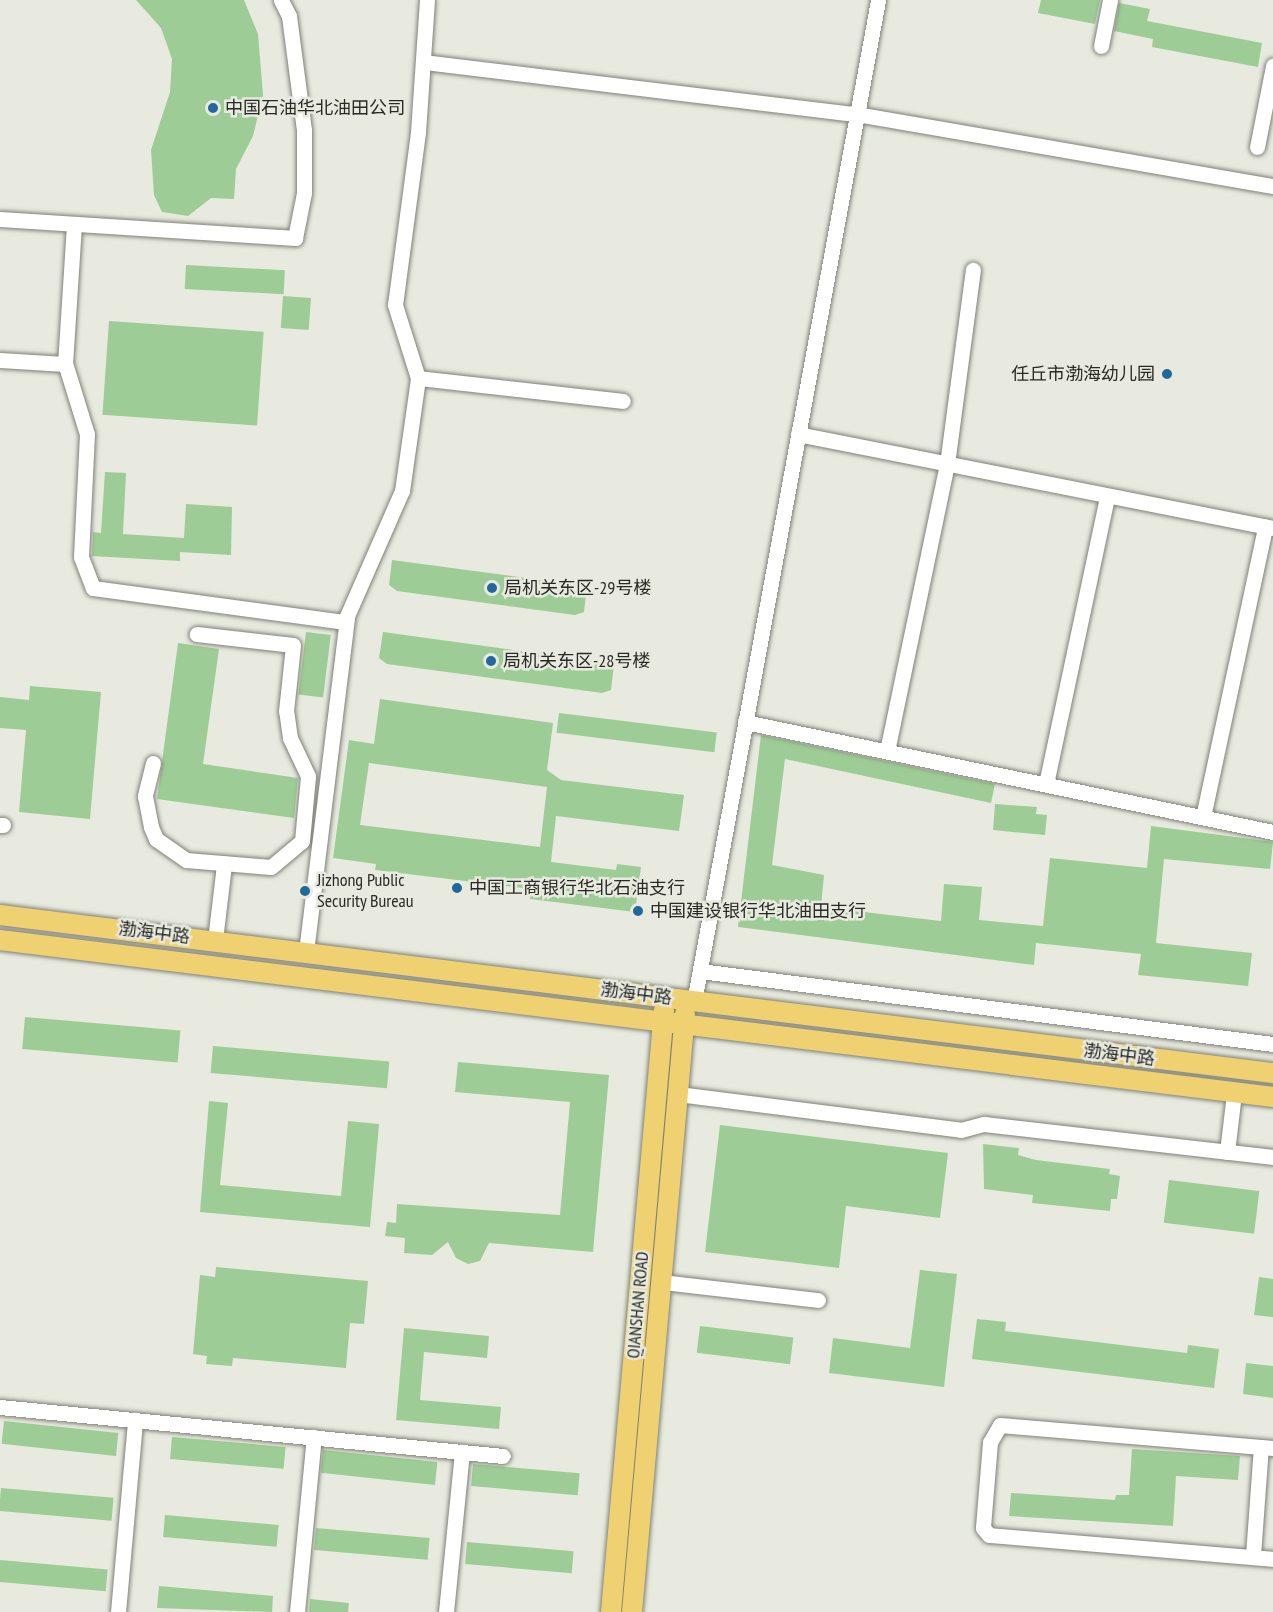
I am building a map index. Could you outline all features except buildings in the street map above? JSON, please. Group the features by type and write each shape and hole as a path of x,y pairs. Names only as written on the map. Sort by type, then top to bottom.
{"main road":[{"name":"渤海中路","path":"0,915 1273,1073"},
{"name":"渤海中路","path":"0,940 1273,1097"},
{"name":"QIANSHAN ROAD","path":"611,1612 665,998"},
{"name":"QIANSHAN ROAD","path":"632,1612 684,1025 690,1001"}],"street":[{"path":"0,219 295,238 304,193 304,130 289,16 281,0"},
{"path":"306,952 346,622 402,491 418,378 395,305 424,62 427,0"},
{"path":"690,1001 700,971 878,0"},
{"path":"1101,46 1110,0"},
{"path":"424,62 856,114 1273,186"},
{"path":"1257,147 1273,66"},
{"path":"74,224 65,363 87,434 81,557 93,588 346,622"},
{"path":"887,751 947,465 973,270"},
{"path":"0,360 65,363"},
{"path":"418,378 623,401"},
{"path":"798,434 1269,528 1203,817"},
{"path":"1046,784 1107,496"},
{"path":"153,763 145,796 156,839 186,860 271,867 286,858 302,841 308,776 290,738 285,711 293,645 197,634"},
{"path":"746,722 1273,832"},
{"path":"215,940 224,864"},
{"path":"700,971 1273,1044"},
{"path":"1227,1152 1233,1093"},
{"path":"678,1094 961,1130 984,1124 1273,1157"},
{"path":"662,1282 818,1300"},
{"path":"0,1407 503,1456"},
{"path":"118,1612 135,1420"},
{"path":"1253,1555 1267,1448 1000,1425 990,1442 983,1528 989,1535 1253,1555 1273,1559"},
{"path":"297,1612 314,1437"},
{"path":"446,1612 462,1452"}],"place":[{"name":"中国石油华北油田公司","path":"213,108"},
{"name":"任丘市渤海幼儿园","path":"1167,374"},
{"name":"局机关东区-29号楼","path":"492,588"},
{"name":"局机关东区-28号楼","path":"491,661"},
{"name":"中国工商银行华北石油支行","path":"457,888"},
{"name":"Jizhong Public Security Bureau","path":"305,891"},
{"name":"中国建设银行华北油田支行","path":"638,911"}]}
